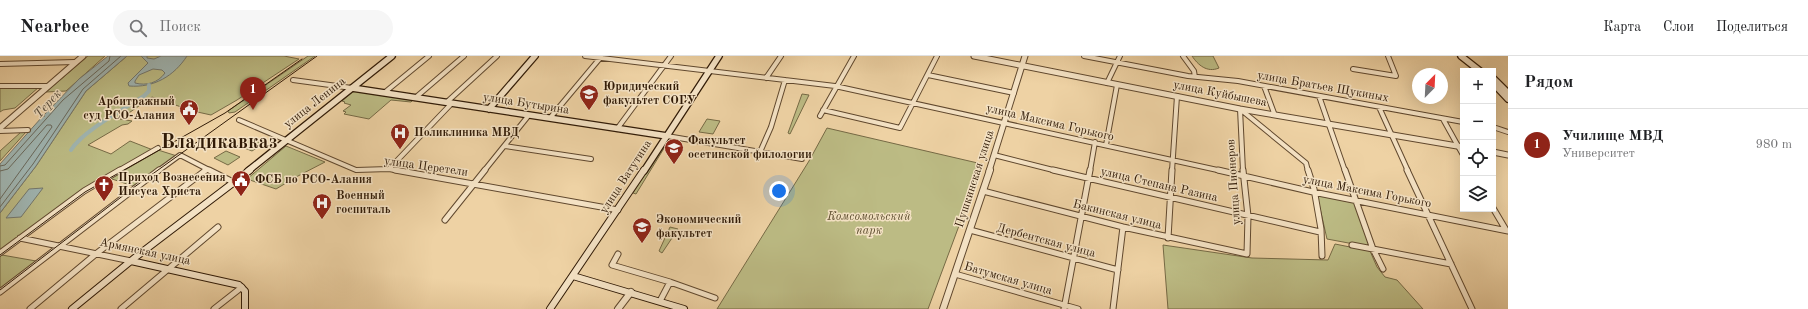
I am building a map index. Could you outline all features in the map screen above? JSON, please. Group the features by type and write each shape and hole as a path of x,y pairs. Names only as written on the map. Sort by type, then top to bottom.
{"main road":[{"name":"улица Ленина","path":"72,309 392,56"},
{"path":"489,109 535,56"},
{"name":"улица Ватутина","path":"550,309 618,210 719,56"},
{"path":"1462,56 1476,68"},
{"path":"1466,56 1481,68"},
{"path":"1496,81 1508,93"},
{"path":"1496,86 1508,99"},
{"name":"улица Бутырина","path":"352,88 667,136"},
{"name":"Армянская улица","path":"132,261 234,283 242,287"},
{"path":"573,276 684,309"},
{"path":"242,287 246,295 245,309"}],"street":[{"path":"0,128 83,56"},
{"path":"384,93 429,56"},
{"path":"415,98 464,56"},
{"path":"389,169 450,103 497,56"},
{"name":"улица Максима Горького","path":"585,56 665,64 835,86 1095,142 1313,192 1507,231"},
{"path":"617,129 671,56"},
{"path":"766,78 781,56"},
{"path":"820,116 835,86 854,56"},
{"path":"823,110 900,128 937,56"},
{"name":"улица Куйбышева","path":"974,56 1240,109 1460,146"},
{"name":"Пушкинская улица","path":"943,309 983,191 1025,56"},
{"name":"улица Братьев Щукиных","path":"1084,56 1195,77 1238,81 1460,122"},
{"path":"1107,83 1120,56"},
{"path":"1183,56 1194,71 1195,77"},
{"path":"1353,69 1396,76 1388,56"},
{"path":"550,118 601,57"},
{"path":"0,64 75,62"},
{"path":"928,75 1014,93"},
{"name":"улица Бутырина","path":"293,80 352,88"},
{"path":"760,152 771,127 785,80"},
{"path":"1106,145 1117,85"},
{"path":"0,86 47,86"},
{"path":"1264,86 1274,113 1272,114"},
{"path":"1168,238 1177,96"},
{"path":"1319,96 1373,249 1383,269"},
{"path":"1379,107 1472,309"},
{"path":"1240,109 1306,163 1321,229 1322,256"},
{"name":"улица Пионеров","path":"1240,109 1243,179 1248,216 1247,254"},
{"path":"445,220 529,115"},
{"path":"1443,119 1460,146"},
{"name":"улица Церетели","path":"239,120 284,141 356,170 389,169 618,210"},
{"path":"1496,129 1508,132"},
{"path":"0,131 28,130"},
{"name":"улица Бутырина","path":"667,136 802,159"},
{"path":"1065,307 1095,142"},
{"path":"505,146 592,159"},
{"path":"0,253 84,191 158,148"},
{"path":"1496,152 1508,154"},
{"path":"0,292 134,188 180,155 233,182"},
{"name":"улица Степана Разина","path":"994,155 1089,179 1320,232"},
{"path":"30,309 97,253 207,169"},
{"name":"Бакинская улица","path":"983,191 1168,238 1247,254"},
{"path":"1495,212 1507,231"},
{"path":"121,309 218,227"},
{"path":"1113,309 1123,227"},
{"name":"Дербентская улица","path":"970,230 1118,270"},
{"name":"Армянская улица","path":"20,238 132,261"},
{"path":"1352,245 1451,264"},
{"path":"618,254 612,265 670,282 715,298"},
{"name":"Батумская улица","path":"955,274 1065,307 1078,309"},
{"path":"660,301 670,282"},
{"path":"214,309 242,287"},
{"path":"618,309 631,292"}],"green space":[{"path":"88,56 105,56 66,91 46,92"},
{"path":"127,56 284,56 299,59 237,100 211,115 193,111 152,97 120,119 132,121 128,124 122,125 88,145 111,154 130,141 153,150 82,190 0,252 0,213 36,166 86,91"},
{"path":"308,56 315,56 235,112 229,113 228,111"},
{"path":"1192,56 1213,56 1219,68 1211,70 1207,69 1197,62"},
{"path":"0,87 39,87 15,108 0,112"},
{"path":"354,91 414,99 411,102 391,100 369,119 344,114 346,112 343,111 351,105 342,101"},
{"path":"802,94 809,95 790,134 788,133"},
{"path":"707,119 720,121 713,134 699,132"},
{"name":"Комсомольский парк","path":"827,128 982,164 928,309 717,309 809,161"},
{"path":"21,132 26,132 0,161 0,151"},
{"path":"249,138 263,144 252,151 237,145"},
{"path":"665,143 666,145 636,194 633,193"},
{"path":"286,146 325,162 276,189 247,179"},
{"path":"158,150 177,156 133,186 109,178"},
{"path":"226,151 240,157 228,165 214,158"},
{"path":"1317,195 1355,203 1370,247 1327,239"},
{"path":"670,227 678,229 662,253 659,251"},
{"path":"1335,244 1370,251 1377,267 1385,277 1397,280 1423,309 1168,309 1163,245 1252,258 1328,260"},
{"path":"2,255 36,261 0,289 0,257"}],"water":[{"path":"108,56 127,56 86,91 36,166 0,213 0,164 42,117 45,116 44,115 79,79"},
{"path":"141,56 147,56 147,58 154,59 161,56 187,56 170,75 155,83 147,85 129,86 128,83 148,63","holes":["153,69 162,70 165,73 152,83 135,83 139,75"]},
{"path":"43,188 21,217 6,218 29,189"}],"waterway":[{"path":"71,150 94,128 144,96 149,91 149,85"}],"tram line":[{"path":"0,290 133,188 317,56"},
{"path":"0,255 85,192 225,113 302,59"}],"place":[{"name":"Училище МВД","path":"253,110"},
{"name":"Юридический факультет СОГУ","path":"589,111"},
{"name":"Арбитражный суд РСО-Алания","path":"189,126"},
{"name":"Поликлиника МВД","path":"400,150"},
{"name":"Факультет осетинской филологии","path":"674,165"},
{"name":"ФСБ по РСО-Алания","path":"241,197"},
{"name":"Приход Вознесения Иисуса Христа","path":"104,202"},
{"name":"Военный госпиталь","path":"322,220"},
{"name":"Экономический факультет","path":"642,244"}],"district":[{"name":"Владикавказ","path":"219,143"}],"water label":[{"name":"Терек","path":"48,104"}]}
